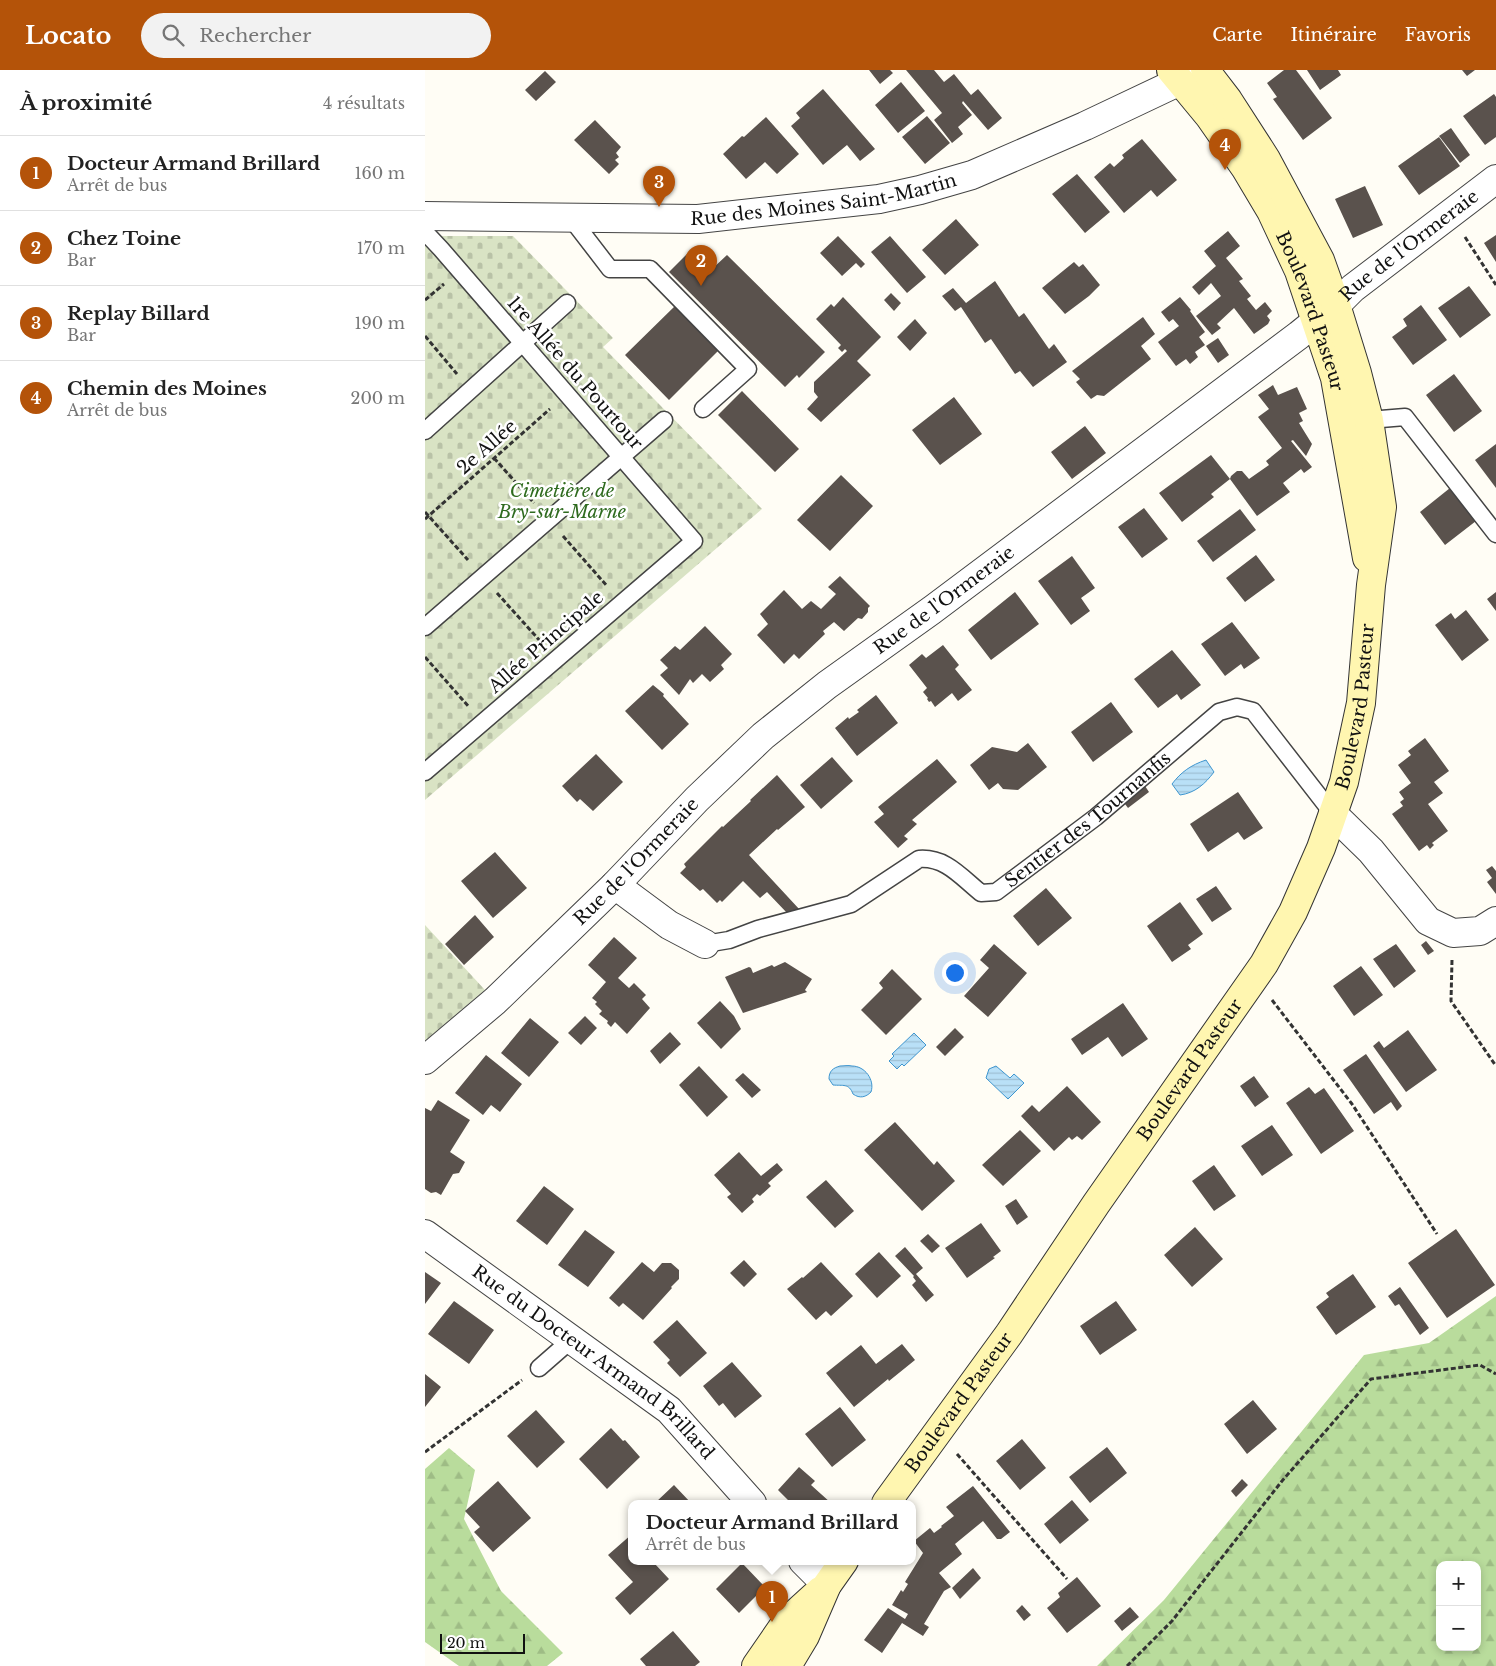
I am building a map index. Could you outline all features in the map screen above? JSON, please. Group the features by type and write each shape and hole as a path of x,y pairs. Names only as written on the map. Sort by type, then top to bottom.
{"main road":[{"name":"Boulevard Pasteur","path":"1205,70 1228,100 1266,159 1320,260 1335,378 1371,585"},
{"name":"Boulevard Pasteur","path":"887,1500 1009,1334 1096,1204 1264,964 1293,912 1321,848 1344,782 1361,703 1371,585 1382,507 1369,420 1357,373 1327,313 1299,271 1271,211 1246,169 1209,116 1183,74"},
{"path":"756,1666 787,1621 827,1585 842,1565"},
{"path":"787,1666 805,1636 827,1585"}],"street":[{"name":"Rue des Moines Saint-Martin","path":"425,216 706,218 879,199 920,190 972,175 1085,126 1183,74"},
{"name":"Rue de l'Ormeraie","path":"425,1060 495,1001 615,885 697,798 763,736 827,685 1019,545 1327,313 1353,288 1496,179"},
{"path":"1333,814 1371,851 1428,922 1453,933 1480,931 1496,921"},
{"name":"Sentier des Tournanfis","path":"615,885 669,925 705,944"},
{"name":"Rue du Docteur Armand Brillard","path":"425,1234 669,1410 749,1500"},
{"path":"807,1565 827,1585"}],"lane":[{"path":"570,217 610,269 650,269 749,369 703,409"},
{"name":"1re Allée du Pourtour","path":"425,232 436,242 694,541"},
{"path":"425,430 567,302"},
{"path":"1369,420 1405,417 1496,534"},
{"path":"425,627 664,420"},
{"name":"Allée Principale","path":"425,772 694,541"},
{"name":"Sentier des Tournanfis","path":"705,944 729,940 851,904 919,859 930,858 944,863 981,893 996,892 1096,817 1219,712 1237,707 1253,711 1333,814"},
{"path":"539,1368 571,1340"}],"path":[{"path":"1450,214 1496,285"},
{"path":"425,336 470,390"},
{"name":"2e Allée","path":"425,519 567,394"},
{"path":"425,657 482,722"},
{"path":"1453,933 1451,1001 1496,1066"},
{"path":"1254,978 1353,1104 1437,1234"},
{"path":"1127,1666 1172,1621 1281,1481 1371,1378 1480,1365 1496,1374"},
{"path":"425,1452 539,1368"},
{"path":"937,1431 1067,1579"}],"green space":[{"name":"Cimetière de Bry-sur-Marne","path":"425,236 513,236 613,338 603,347 762,509 425,800"},
{"path":"425,925 485,990 425,1041"},
{"path":"1496,1296 1496,1666 1097,1666 1164,1600 1364,1355 1429,1343"},
{"path":"449,1448 475,1470 464,1519 501,1591 563,1653 547,1666 459,1666 425,1642 425,1469"}],"water":[{"path":"1206,760 1214,772 1199,787 1180,795 1172,784 1187,769"},
{"path":"914,1033 926,1045 904,1066 902,1064 897,1069 889,1061 894,1056 892,1054"},
{"path":"840,1066 857,1067 865,1071 872,1083 871,1092 860,1097 853,1094 848,1087 833,1085 829,1079 830,1074 833,1069"},
{"path":"996,1066 1010,1078 1014,1074 1024,1083 1008,1099 986,1078 989,1069"}],"building":[{"path":"869,70 890,70 893,73 880,84"},
{"path":"906,70 934,70 944,82 954,74 971,95 978,89 1002,118 988,130 963,101 962,103 972,115 958,127 963,134 952,143 934,120 942,113"},
{"path":"1284,70 1296,70 1332,118 1303,140 1273,99 1277,97 1267,83"},
{"path":"1307,70 1338,70 1341,75 1320,90"},
{"path":"1462,70 1475,70 1467,76"},
{"path":"545,71 556,82 536,101 525,90"},
{"path":"901,82 925,111 898,133 875,105"},
{"path":"823,89 875,149 860,161 847,145 823,165 791,126 800,118 796,113"},
{"path":"1494,94 1496,97 1496,137 1485,145 1463,116"},
{"path":"927,116 950,143 925,164 902,137"},
{"path":"766,117 799,154 777,174 765,162 746,179 723,154"},
{"path":"595,120 621,147 616,153 619,157 615,160 619,164 609,174 574,140"},
{"path":"1451,128 1470,155 1460,163 1439,136"},
{"path":"1439,137 1460,166 1419,195 1398,166"},
{"path":"1142,139 1177,180 1157,197 1151,190 1124,213 1094,177 1110,163 1114,167 1124,158 1122,155"},
{"path":"1077,174 1110,212 1085,233 1052,194"},
{"path":"1365,186 1383,225 1353,238 1335,199"},
{"path":"956,219 979,245 945,275 922,250"},
{"path":"1228,231 1240,246 1226,258 1243,279 1239,281 1251,296 1247,299 1256,310 1265,302 1272,311 1267,316 1270,320 1268,324 1254,334 1234,308 1217,324 1221,328 1212,335 1196,316 1221,296 1211,283 1199,295 1192,287 1216,266 1204,251"},
{"path":"1496,235 1496,262 1484,243"},
{"path":"838,236 865,264 861,268 856,263 842,276 820,253"},
{"path":"890,236 926,277 907,293 871,252"},
{"path":"692,249 712,269 727,255 825,352 799,378 797,375 785,387 669,272"},
{"path":"1074,262 1079,267 1083,264 1100,285 1065,314 1042,288"},
{"path":"995,281 1019,317 1024,313 1049,349 1054,344 1067,362 1033,387 1020,371 1015,374 991,339 985,343 961,307 955,311 942,296 953,288 966,303"},
{"path":"1469,286 1491,315 1460,338 1438,308"},
{"path":"891,293 901,303 894,311 884,300"},
{"path":"843,297 881,337 857,361 871,375 821,422 807,409 818,397 814,392 814,382 847,351 845,349 842,352 838,348 841,345 816,319 831,304 834,307"},
{"path":"1180,297 1205,332 1199,337 1205,345 1195,352 1198,357 1190,364 1186,359 1176,366 1158,342 1179,326 1173,319 1169,322 1161,312"},
{"path":"676,305 720,349 669,400 625,355"},
{"path":"1421,305 1447,340 1413,365 1392,337 1407,326 1403,319"},
{"path":"1143,317 1155,334 1141,346 1151,359 1104,396 1097,395 1091,399 1076,382 1080,379 1072,371"},
{"path":"915,319 927,333 910,351 897,337"},
{"path":"1218,338 1229,355 1218,363 1206,346"},
{"path":"1454,374 1482,411 1454,432 1426,395"},
{"path":"1273,385 1278,395 1297,387 1307,409 1299,413 1303,421 1299,423 1312,444 1306,456 1293,440 1291,441 1312,467 1304,473 1301,469 1283,483 1290,492 1257,516 1230,479 1237,471 1242,471 1249,479 1269,465 1266,461 1282,448 1258,417 1269,409 1258,395"},
{"path":"742,391 799,449 775,472 718,415"},
{"path":"954,397 982,434 940,465 912,430"},
{"path":"1085,426 1106,453 1072,479 1051,452"},
{"path":"1496,444 1496,488 1475,460"},
{"path":"1211,455 1230,479 1211,494 1214,497 1182,522 1159,493"},
{"path":"841,475 873,506 830,551 797,520"},
{"path":"1450,488 1476,521 1445,545 1420,512"},
{"path":"1144,508 1168,539 1142,558 1118,527"},
{"path":"1240,509 1256,530 1213,562 1197,541"},
{"path":"1256,555 1275,580 1245,602 1226,578"},
{"path":"1072,556 1095,588 1081,598 1090,611 1071,625 1038,581"},
{"path":"840,576 870,606 868,612 862,619 858,618 844,631 834,622 823,631 825,634 799,659 794,654 784,664 757,635 768,624 760,614 784,590 802,609 811,601 821,609 836,594 828,587"},
{"path":"1015,592 1039,624 991,660 968,630"},
{"path":"1496,592 1496,611 1487,599"},
{"path":"1466,610 1489,640 1462,661 1435,625 1451,613 1455,619"},
{"path":"1232,622 1260,658 1244,669 1241,664 1225,676 1201,644"},
{"path":"705,626 732,654 721,665 724,669 710,682 702,674 693,683 690,679 679,695 660,675 668,668 660,660 675,646 680,650"},
{"path":"943,645 959,665 955,669 972,690 958,701 952,693 935,707 931,701 929,702 923,692 927,688 909,665 922,654 926,658"},
{"path":"1172,650 1201,685 1181,700 1177,694 1158,708 1134,679"},
{"path":"653,685 664,694 663,696 689,724 662,750 625,711"},
{"path":"876,695 898,723 857,756 835,728 848,717 849,719 859,712 857,710"},
{"path":"1111,702 1133,732 1093,762 1071,732"},
{"path":"1425,738 1449,771 1434,782 1443,793 1428,804 1448,831 1432,843 1434,845 1430,849 1427,845 1419,851 1392,814 1403,806 1400,802 1404,799 1399,792 1411,783 1398,765 1411,755 1408,751"},
{"path":"1028,743 1047,767 1018,790 1003,789 998,783 989,790 970,765 992,747 1017,752"},
{"path":"596,754 623,782 593,811 580,799 577,802 562,786"},
{"path":"832,757 853,781 821,809 800,785"},
{"path":"937,759 957,782 912,820 917,824 904,836 908,839 898,848 874,822 884,814 878,807"},
{"path":"777,775 805,807 777,829 749,855 800,910 788,914 767,892 760,898 743,881 722,902 720,900 717,903 703,889 700,891 680,873 686,867 684,864"},
{"path":"1143,783 1149,792 1128,808 1122,800"},
{"path":"1238,792 1263,828 1244,840 1238,832 1208,852 1190,824"},
{"path":"495,852 527,888 493,918 461,881"},
{"path":"1492,866 1496,871 1496,894 1487,882 1492,878 1486,870"},
{"path":"1216,886 1232,909 1212,922 1196,899"},
{"path":"1046,888 1072,918 1038,946 1013,916"},
{"path":"1180,902 1203,934 1188,945 1191,949 1172,962 1147,926"},
{"path":"475,915 494,937 464,965 445,944"},
{"path":"614,937 637,958 618,978 629,988 634,983 646,995 642,999 650,1008 627,1034 615,1022 611,1027 607,1023 608,1021 599,1014 602,1011 595,1004 597,1002 592,998 606,982 588,965"},
{"path":"1426,941 1434,951 1428,955 1421,945"},
{"path":"994,944 1027,973 988,1017 964,996 989,968 980,960"},
{"path":"1396,944 1416,971 1394,988 1373,959"},
{"path":"785,962 812,979 805,990 807,992 743,1013 725,977 749,967 753,973"},
{"path":"1361,966 1383,995 1354,1016 1333,986"},
{"path":"892,969 922,999 886,1035 861,1010 883,988 879,983"},
{"path":"720,1001 734,1016 741,1029 721,1049 697,1023"},
{"path":"1123,1003 1148,1039 1122,1057 1108,1037 1082,1055 1071,1039"},
{"path":"585,1016 597,1028 581,1045 568,1033"},
{"path":"530,1018 559,1042 529,1077 501,1053"},
{"path":"955,1028 964,1037 945,1056 936,1047"},
{"path":"1408,1030 1437,1070 1406,1092 1373,1046 1379,1041 1384,1048"},
{"path":"670,1032 681,1044 660,1064 650,1051"},
{"path":"1366,1054 1402,1106 1397,1111 1391,1102 1374,1114 1343,1070"},
{"path":"486,1055 522,1084 500,1112 491,1105 483,1115 455,1093"},
{"path":"699,1066 728,1097 707,1117 679,1085"},
{"path":"743,1073 761,1090 752,1098 735,1080"},
{"path":"1254,1076 1269,1097 1255,1107 1240,1086"},
{"path":"1067,1086 1101,1122 1082,1140 1077,1136 1072,1140 1069,1137 1054,1151 1021,1116 1032,1105 1039,1112"},
{"path":"1309,1087 1315,1094 1324,1088 1354,1131 1321,1154 1286,1103"},
{"path":"438,1100 470,1120 450,1152 465,1162 459,1173 453,1174 441,1195 436,1192 431,1193 425,1189 425,1108 431,1111"},
{"path":"895,1122 934,1165 937,1161 955,1181 922,1211 864,1150"},
{"path":"1272,1125 1293,1155 1262,1176 1241,1146"},
{"path":"1020,1130 1041,1151 1003,1186 982,1165"},
{"path":"739,1152 761,1176 777,1163 783,1170 768,1183 771,1186 760,1196 757,1194 752,1199 754,1202 742,1213 727,1197 731,1194 714,1175"},
{"path":"1214,1165 1236,1196 1214,1211 1192,1181"},
{"path":"826,1180 854,1211 835,1228 806,1197"},
{"path":"544,1186 574,1209 547,1245 516,1221"},
{"path":"1016,1199 1028,1217 1017,1225 1005,1206"},
{"path":"981,1223 1001,1251 993,1257 995,1258 967,1278 945,1248"},
{"path":"1195,1227 1223,1259 1192,1287 1164,1255"},
{"path":"1456,1229 1495,1285 1447,1318 1408,1263"},
{"path":"585,1230 615,1252 588,1287 558,1265"},
{"path":"928,1234 940,1246 932,1253 920,1241"},
{"path":"905,1247 923,1268 916,1274 934,1295 926,1302 912,1285 916,1281 914,1276 895,1256"},
{"path":"879,1252 901,1276 877,1298 855,1274"},
{"path":"744,1260 757,1274 744,1287 730,1273"},
{"path":"642,1262 654,1272 662,1263 671,1263 679,1270 679,1279 643,1320 623,1303 619,1307 609,1298"},
{"path":"821,1262 853,1296 831,1316 826,1311 816,1320 787,1289"},
{"path":"425,1272 441,1283 425,1304"},
{"path":"1353,1274 1376,1307 1336,1335 1316,1307 1329,1297 1326,1293"},
{"path":"1400,1287 1429,1328 1420,1335 1399,1304 1395,1306 1388,1296"},
{"path":"454,1301 494,1330 469,1364 428,1334"},
{"path":"1116,1301 1137,1330 1100,1355 1080,1326"},
{"path":"677,1320 707,1353 680,1377 667,1363 670,1360 653,1342"},
{"path":"902,1344 915,1360 854,1407 826,1373 861,1345 876,1364"},
{"path":"732,1362 762,1396 735,1418 723,1403 719,1406 703,1386"},
{"path":"425,1374 441,1387 425,1407"},
{"path":"1253,1400 1277,1429 1247,1454 1224,1424"},
{"path":"840,1407 866,1440 832,1467 805,1434"},
{"path":"536,1410 565,1442 537,1468 507,1436"},
{"path":"611,1428 640,1457 607,1489 579,1459"},
{"path":"1022,1439 1046,1468 1020,1490 996,1461"},
{"path":"1107,1447 1127,1473 1090,1503 1069,1477"},
{"path":"799,1467 815,1481 811,1485 828,1500 788,1500 778,1490"},
{"path":"1242,1479 1248,1485 1236,1497 1231,1491"},
{"path":"498,1481 531,1518 493,1552 474,1532 480,1527 465,1511"},
{"path":"674,1485 688,1500 658,1500"},
{"path":"973,1486 1010,1532 1001,1539 997,1539 983,1521 955,1544 962,1554 939,1573 951,1587 944,1591 924,1624 929,1627 923,1636 902,1623 882,1653 864,1640 888,1608 905,1619 908,1614 892,1605 901,1590 903,1592 908,1584 905,1582 923,1553 916,1544 916,1539 930,1528 934,1533 954,1516 946,1507"},
{"path":"1072,1500 1089,1520 1060,1544 1044,1524"},
{"path":"628,1538 628,1565 656,1565 669,1579 630,1615 615,1598 633,1582 608,1555"},
{"path":"740,1565 744,1565 765,1587 739,1613 716,1589"},
{"path":"973,1568 981,1578 960,1599 952,1588"},
{"path":"1077,1577 1101,1606 1067,1633 1047,1608 1060,1597 1058,1593"},
{"path":"1022,1605 1031,1615 1024,1621 1016,1611"},
{"path":"1130,1607 1139,1617 1122,1631 1114,1621"},
{"path":"673,1631 700,1662 695,1666 646,1666 640,1659"}],"place":[{"name":"Chemin des Moines","path":"1225,170"},
{"name":"Replay Billard","path":"659,207"},
{"name":"Chez Toine","path":"701,286"},
{"name":"Docteur Armand Brillard","path":"772,1622"}]}
